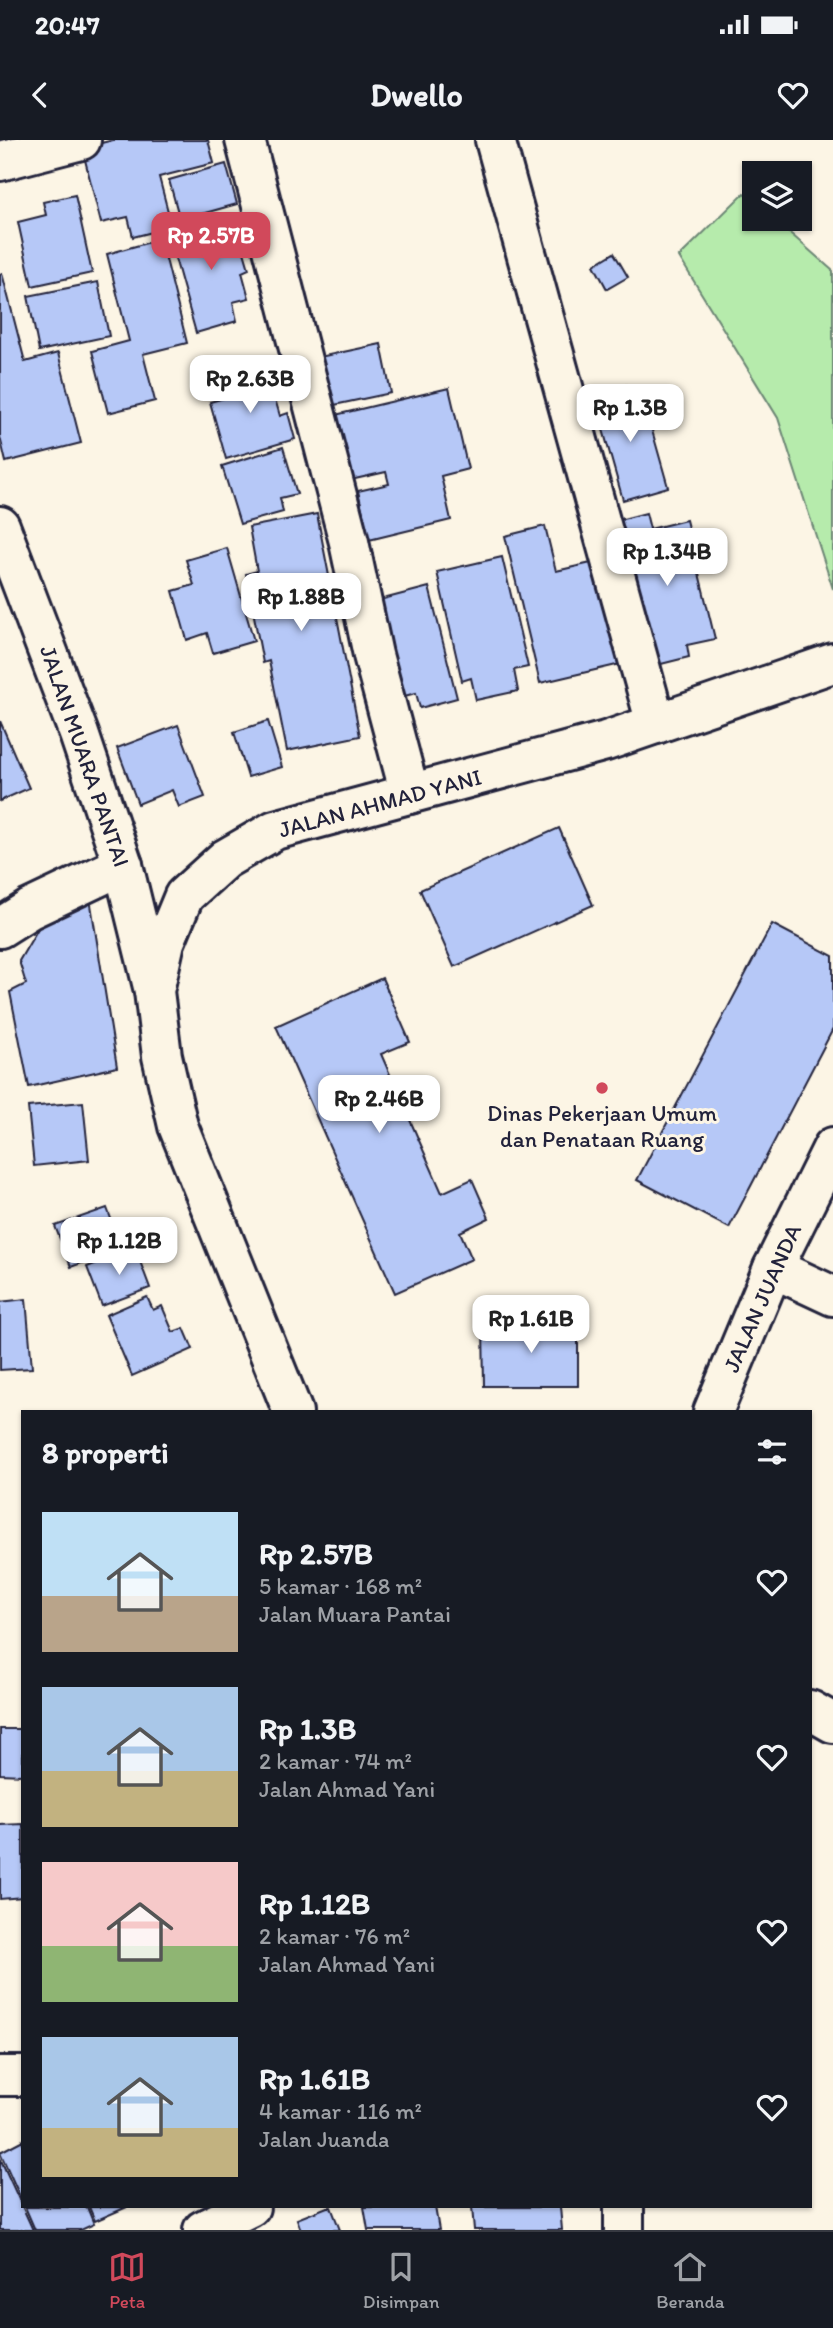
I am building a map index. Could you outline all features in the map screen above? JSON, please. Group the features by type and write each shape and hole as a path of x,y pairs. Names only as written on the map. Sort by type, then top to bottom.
{"main road":[{"path":"0,161 81,140"},
{"path":"245,140 349,542 373,655 410,794"},
{"path":"495,140 656,724"},
{"name":"JALAN MUARA PANTAI","path":"0,526 79,734 123,865 153,991"},
{"name":"JALAN AHMAD YANI","path":"292,1410 178,1126 162,1056 153,991 165,942 184,897 225,859 275,830 606,741 833,663"},
{"path":"0,928 30,909 123,865"},
{"name":"JALAN JUANDA","path":"714,1410 773,1268 833,1147"},
{"path":"773,1268 833,1296"},
{"path":"812,1711 833,1723"},
{"path":"0,2076 21,2076"},
{"path":"203,2230 248,2208"},
{"path":"624,2208 624,2230"}],"green space":[{"path":"742,195 742,231 788,231 833,271 833,589 778,418 679,257"}],"building":[{"path":"113,140 208,140 214,163 159,177 172,227 133,237 128,217 101,223 82,148"},
{"path":"226,164 237,204 180,220 169,180"},
{"path":"75,195 92,273 32,286 18,222 46,215 43,202"},
{"path":"226,216 232,236 239,235 249,269 242,272 249,298 233,302 237,321 196,333 168,233"},
{"path":"161,239 187,343 143,354 155,401 108,413 92,351 129,341 107,254"},
{"path":"614,253 628,277 607,289 594,265"},
{"path":"2,273 25,362 58,353 81,443 6,462 0,437"},
{"path":"98,282 109,336 39,351 28,296"},
{"path":"381,344 391,393 320,408 310,359"},
{"path":"266,368 280,416 288,413 295,439 226,459 210,402 224,398 220,382"},
{"path":"626,385 634,413 646,409 668,487 623,500 593,394"},
{"path":"449,388 468,469 441,476 451,520 369,540 358,491 389,484 386,472 346,481 331,416"},
{"path":"283,447 297,494 280,498 283,512 240,524 222,466"},
{"path":"646,513 650,529 686,520 715,639 687,645 689,657 653,666 619,520"},
{"path":"317,514 360,736 287,751 269,661 263,663 246,574 257,571 249,527"},
{"path":"545,526 556,571 600,561 625,663 540,683 505,536"},
{"path":"227,548 254,641 213,653 207,633 187,640 173,591 194,585 186,560"},
{"path":"502,557 528,667 514,670 518,691 476,700 471,678 462,681 437,572"},
{"path":"429,587 457,698 420,708 416,693 393,699 368,603"},
{"path":"0,721 29,788 0,801"},
{"path":"268,721 282,767 248,777 234,732"},
{"path":"178,725 205,797 179,807 172,790 138,804 117,748"},
{"path":"559,828 593,905 454,967 420,890"},
{"path":"89,892 117,1067 29,1087 10,992 26,984 19,961 50,908"},
{"path":"772,924 833,956 833,1029 729,1228 637,1180"},
{"path":"382,978 410,1042 381,1054 442,1193 472,1179 489,1218 460,1232 472,1259 395,1293 276,1026"},
{"path":"83,1102 89,1160 34,1166 28,1107"},
{"path":"107,1208 122,1248 71,1267 55,1226"},
{"path":"135,1248 150,1288 102,1306 87,1267"},
{"path":"147,1297 153,1310 162,1306 173,1332 184,1328 193,1349 132,1376 106,1315"},
{"path":"26,1299 32,1368 0,1370 0,1302"},
{"path":"578,1323 578,1386 484,1386 483,1324"},
{"path":"0,1729 21,1729 21,1775 0,1774"},
{"path":"21,1824 21,1897 0,1899 0,1825"},
{"path":"21,2141 21,2199 0,2152"},
{"path":"0,2158 33,2230 0,2230"},
{"path":"25,2208 87,2208 94,2224 81,2230 35,2230"},
{"path":"89,2208 125,2208 95,2221"},
{"path":"331,2208 340,2230 301,2230 297,2219"},
{"path":"364,2208 435,2208 439,2230 368,2230"},
{"path":"472,2208 560,2208 562,2230 474,2230"}],"place":[{"name":"Dinas Pekerjaan Umum dan Penataan Ruang","path":"602,1088"}]}
